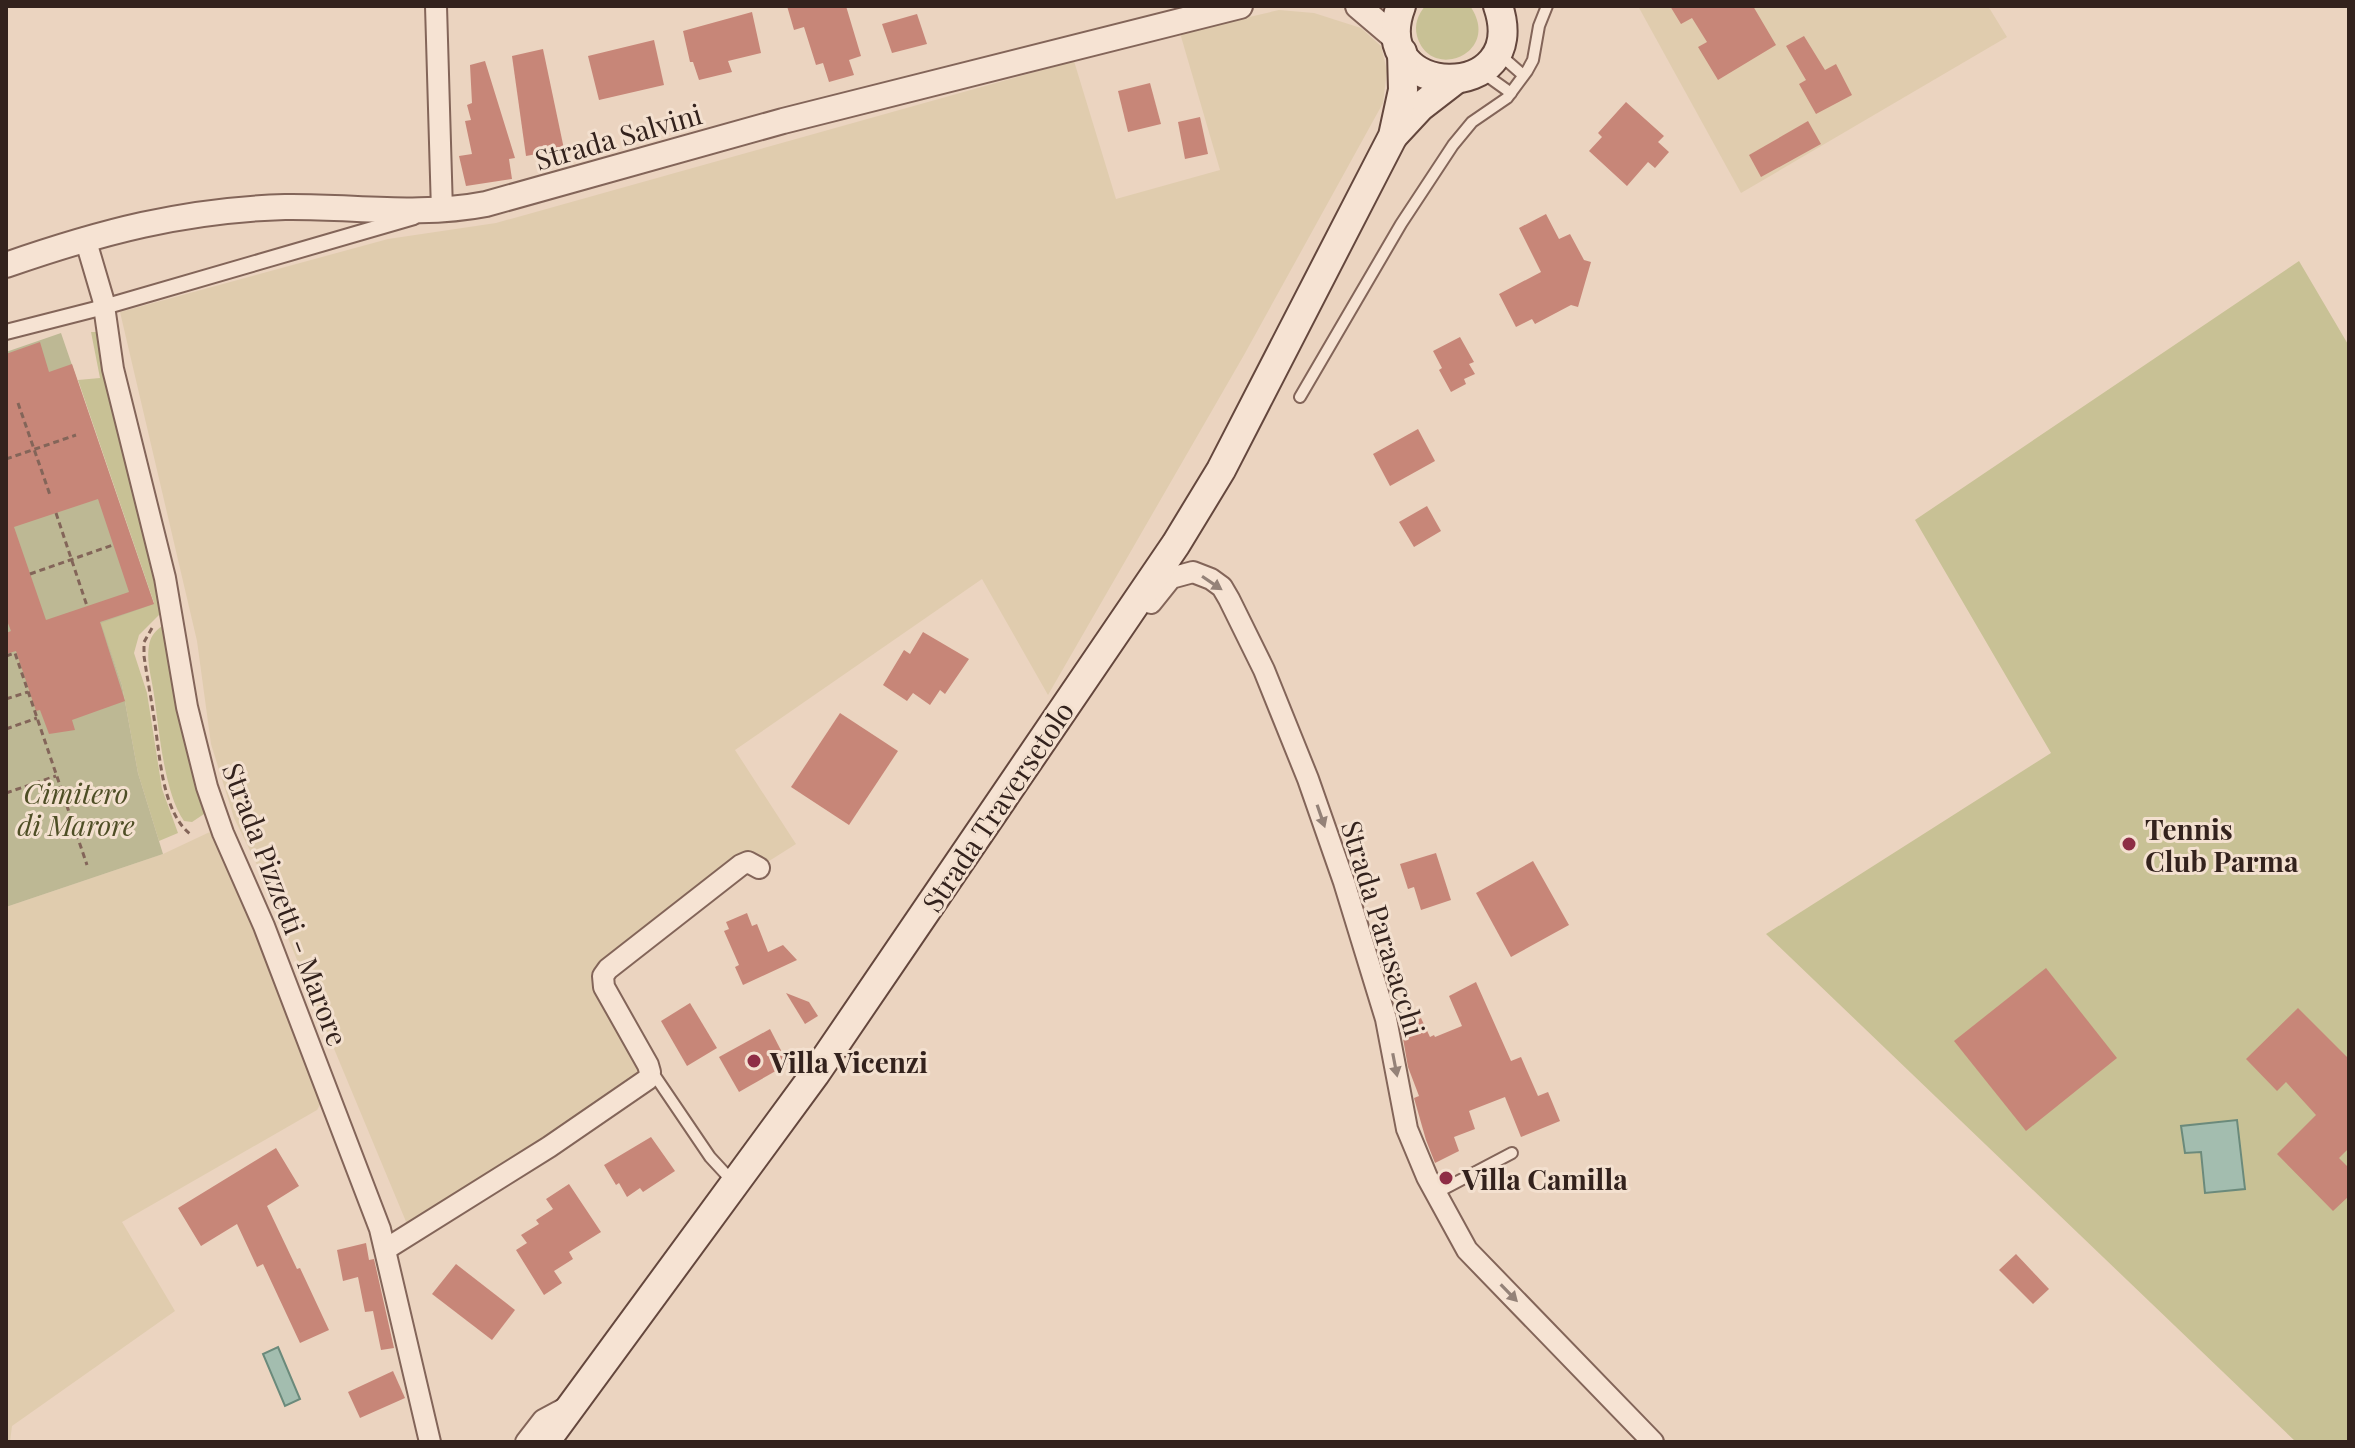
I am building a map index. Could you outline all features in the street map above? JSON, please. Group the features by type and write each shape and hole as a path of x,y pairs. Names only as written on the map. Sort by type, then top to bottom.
{"main road":[{"name":"Strada Traversetolo","path":"545,1442 815,1074 1168,558 1221,470 1393,136 1403,90 1396,28 1401,6"},
{"path":"1400,46 1409,62 1429,77 1478,68 1503,30 1503,10"},
{"name":"Strada Traversetolo","path":"1393,136 1420,107 1478,68"}],"street":[{"path":"6,332 442,211 436,6"},
{"name":"Strada Salvini","path":"6,265 85,238 157,220 231,210 288,207 442,211 513,197 783,121 1240,6"},
{"path":"1358,6 1400,46"},
{"name":"Strada Pizzetti - Marore","path":"85,238 104,307 120,398 173,617 187,707 216,814 230,853 264,926 386,1249 430,1442"},
{"name":"Strada Parasacchi","path":"1062,710 1104,671 1171,578 1193,572 1222,587 1264,670 1308,779 1344,882 1386,1019 1407,1129 1436,1193 1467,1250 1653,1442"},
{"path":"386,1249 537,1154 648,1079 648,1065 604,987 603,976 741,865 748,862 759,868"},
{"path":"526,1442 543,1420 568,1406 577,1397"}],"lane":[{"path":"1300,397 1401,224 1453,145 1472,122 1511,93 1533,60 1539,26 1547,6"},
{"path":"1478,68 1523,75"},
{"path":"1478,68 1511,93"},
{"path":"648,1065 710,1157 735,1184"},
{"path":"1436,1193 1512,1153"}],"path":[{"path":"18,403 50,495"},
{"path":"6,459 76,435"},
{"path":"56,513 87,606"},
{"path":"30,574 113,545"},
{"path":"173,617 149,631 144,642 144,656 165,783 174,814 190,834"},
{"path":"6,656 15,653 87,865"},
{"path":"6,699 28,692"},
{"path":"6,729 37,718"},
{"path":"6,793 56,776"}],"shaded area":[{"path":"1425,6 1470,6 1478,23 1477,37 1471,49 1448,60 1435,58 1424,50 1416,28"},
{"path":"1638,6 1988,6 2007,37 1741,193"},
{"path":"1279,10 1314,13 1361,28 1381,46 1387,71 1383,103 1244,355 1048,695 982,579 735,750 796,844 596,971 647,1075 407,1224 260,871 234,818 211,744 197,641 120,312 388,239 496,223 1074,61 1116,199 1220,170 1180,33"},
{"name":"Tennis Club Parma","path":"2299,261 2349,346 2349,1442 2296,1442 1766,934 2051,753 1915,520"},
{"path":"91,332 100,336 163,611 139,635 134,653 147,693 162,789 178,833 159,841 138,773 122,685 100,622 154,603 78,380 100,378"},
{"path":"162,626 167,629 207,812 192,822 184,821 177,809 160,742 148,652 152,637"},
{"path":"214,830 325,1096 317,1110 122,1222 175,1311 12,1426 10,1442 6,1442 6,907 163,854"},
{"path":"2237,1120 2245,1189 2205,1193 2201,1152 2185,1153 2181,1126"},
{"path":"278,1347 300,1399 285,1406 263,1354"}],"green space":[{"name":"Cimitero di Marore","path":"61,333 154,604 101,623 122,685 138,773 163,854 6,907 6,352"}],"building":[{"path":"787,6 846,6 861,56 849,60 854,75 829,82 823,63 816,65 804,27 794,30"},
{"path":"1670,6 1753,6 1776,45 1718,80 1698,47 1707,42 1692,18 1681,24"},
{"path":"752,12 761,53 728,61 732,72 699,80 693,62 690,62 683,31"},
{"path":"917,14 927,44 892,53 882,24"},
{"path":"1804,36 1825,70 1836,64 1852,95 1816,114 1799,84 1806,80 1786,46"},
{"path":"654,40 664,85 599,100 588,56"},
{"path":"543,49 564,149 526,156 512,56"},
{"path":"485,61 515,158 509,159 512,179 466,186 459,156 472,154 465,121 471,120 467,105 472,103 470,65"},
{"path":"1150,83 1161,124 1128,132 1118,91"},
{"path":"1626,102 1664,136 1658,142 1669,152 1655,168 1648,162 1627,186 1589,151 1602,137 1598,133"},
{"path":"1200,117 1208,154 1185,159 1178,122"},
{"path":"1808,121 1821,144 1761,177 1749,155"},
{"path":"1546,214 1559,239 1570,234 1584,260 1591,262 1578,307 1571,305 1535,324 1532,319 1516,327 1499,294 1541,272 1519,228"},
{"path":"1460,337 1474,362 1469,364 1475,374 1464,379 1466,384 1451,392 1433,351"},
{"path":"40,342 49,372 72,364 154,604 100,622 125,701 72,720 75,730 49,734 40,710 36,711 16,651 6,654 6,633 11,631 6,618 6,354","holes":["98,499 129,592 46,620 14,527"]},
{"path":"1418,429 1435,461 1390,486 1373,454"},
{"path":"1427,506 1441,531 1414,547 1399,522"},
{"path":"923,632 969,659 945,694 940,690 930,705 913,693 907,701 883,685 904,650 910,654"},
{"path":"840,713 898,751 849,825 791,787"},
{"path":"1436,853 1451,900 1421,910 1414,887 1408,889 1400,864"},
{"path":"1533,861 1569,925 1511,957 1476,893"},
{"path":"747,913 752,926 757,924 768,952 783,945 797,960 743,985 735,967 739,965 724,931 729,929 726,922"},
{"path":"2046,968 2117,1058 2026,1131 1954,1041"},
{"path":"1476,982 1511,1061 1521,1057 1538,1096 1548,1092 1560,1121 1521,1137 1505,1097 1469,1111 1475,1129 1454,1137 1459,1151 1435,1163 1414,1098 1419,1096 1408,1067 1401,1027 1421,1018 1430,1037 1435,1037 1462,1026 1449,996"},
{"path":"786,993 809,1002 818,1016 805,1024"},
{"path":"690,1003 717,1048 687,1066 661,1021"},
{"path":"2298,1008 2349,1059 2349,1148 2339,1158 2349,1168 2349,1196 2333,1211 2277,1154 2316,1115 2286,1082 2277,1091 2246,1059"},
{"name":"Villa Vicenzi","path":"770,1029 788,1064 739,1092 719,1057"},
{"path":"651,1137 675,1171 643,1192 640,1188 627,1197 604,1165"},
{"path":"276,1148 299,1186 267,1206 329,1330 300,1343 263,1264 257,1267 237,1224 201,1246 178,1208"},
{"path":"569,1184 601,1232 569,1252 573,1259 554,1271 562,1283 544,1295 516,1250 527,1243 521,1235 539,1224 536,1220 553,1209 546,1199"},
{"path":"366,1243 369,1260 374,1259 394,1348 381,1350 373,1311 365,1312 358,1277 343,1281 337,1250"},
{"path":"2016,1254 2049,1289 2033,1304 1999,1270"},
{"path":"456,1264 515,1310 492,1340 432,1294"},
{"path":"393,1371 405,1398 360,1418 348,1392"}],"place":[{"name":"Tennis Club Parma","path":"2129,844"},
{"name":"Villa Vicenzi","path":"754,1061"},
{"name":"Villa Camilla","path":"1446,1178"}]}
